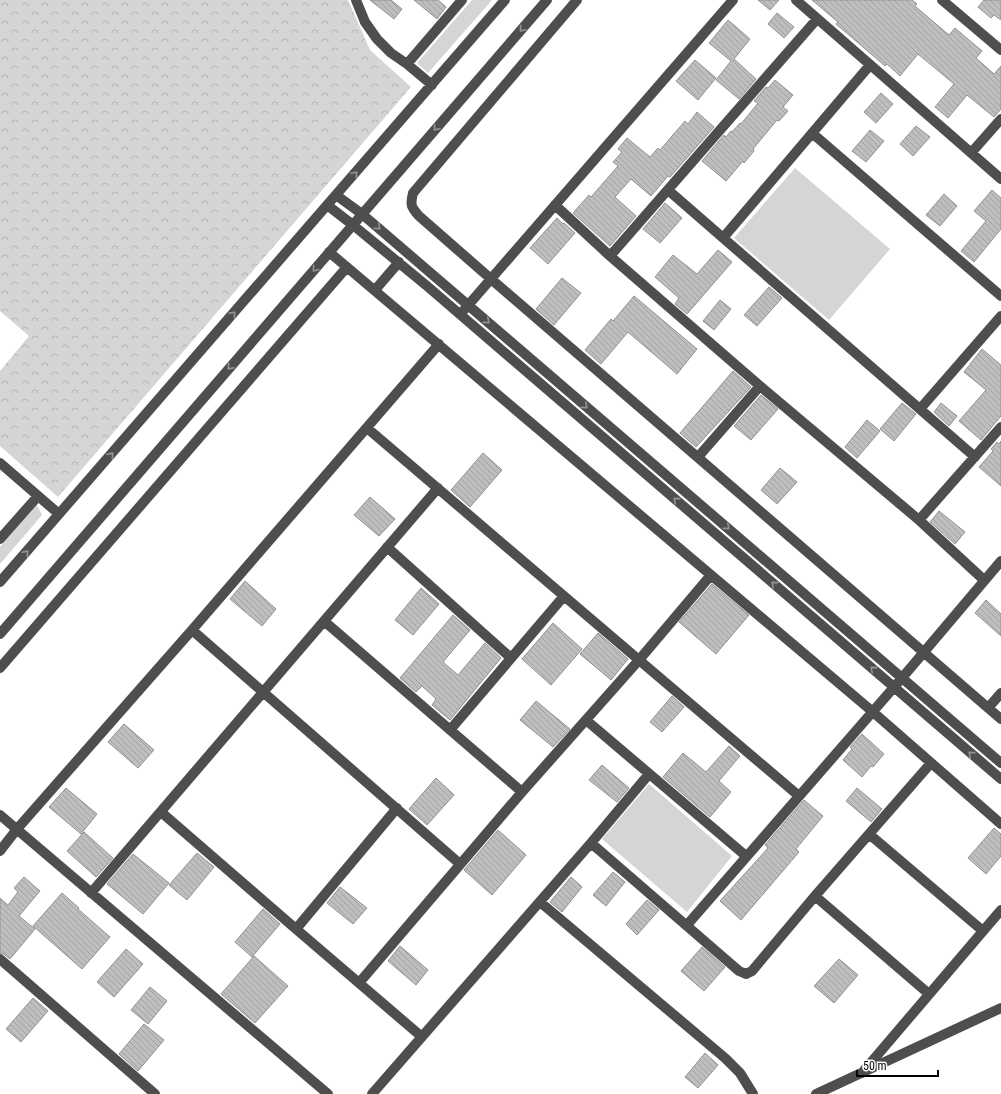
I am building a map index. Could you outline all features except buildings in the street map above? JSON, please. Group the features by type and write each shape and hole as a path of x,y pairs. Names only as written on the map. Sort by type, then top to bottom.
{"street":[{"path":"356,0 365,22 377,39 391,53 432,85"},
{"path":"407,64 462,0"},
{"path":"0,582 505,0"},
{"path":"0,634 547,0"},
{"path":"577,0 413,193 411,201 412,208 419,216 491,279 1001,719"},
{"path":"460,314 733,0"},
{"path":"796,0 1001,179"},
{"path":"942,0 1001,50"},
{"path":"610,256 818,19"},
{"path":"723,238 870,65"},
{"path":"971,153 1001,119"},
{"path":"812,133 1001,296"},
{"path":"668,190 975,457"},
{"path":"336,195 362,214 1001,763"},
{"path":"327,205 460,314 1001,779"},
{"path":"555,205 610,256 760,386 919,520 984,580"},
{"path":"329,252 873,712 1001,824"},
{"path":"375,290 398,262"},
{"path":"0,668 347,267"},
{"path":"920,409 1001,316"},
{"path":"0,851 17,829 192,630 439,344"},
{"path":"698,458 760,386"},
{"path":"919,520 1001,427"},
{"path":"367,428 799,796"},
{"path":"0,463 59,514"},
{"path":"91,893 438,488"},
{"path":"0,539 38,496"},
{"path":"387,547 511,658"},
{"path":"687,926 746,856 873,712 1001,561"},
{"path":"359,983 522,792 711,575"},
{"path":"450,730 564,596"},
{"path":"324,621 522,792"},
{"path":"192,630 460,864"},
{"path":"988,708 1001,693"},
{"path":"586,720 746,856"},
{"path":"591,843 739,971 746,974 752,971 931,763"},
{"path":"372,1094 540,902 649,774"},
{"path":"296,929 396,808"},
{"path":"161,812 422,1038"},
{"path":"0,815 325,1093"},
{"path":"869,834 983,931"},
{"path":"816,896 929,994"},
{"path":"540,902 725,1058 740,1073 753,1094"},
{"path":"862,1073 1001,910"},
{"path":"0,959 155,1094"},
{"path":"816,1094 1001,1008"}],"green space":[{"path":"0,0 348,0 370,50 411,87 58,497 0,446 0,371 29,336 0,311"},
{"path":"472,0 492,0 428,73 417,63"},
{"path":"795,168 890,249 829,320 734,238"},
{"path":"37,505 42,515 0,564 0,547"},
{"path":"649,784 732,856 687,912 602,839"}]}
